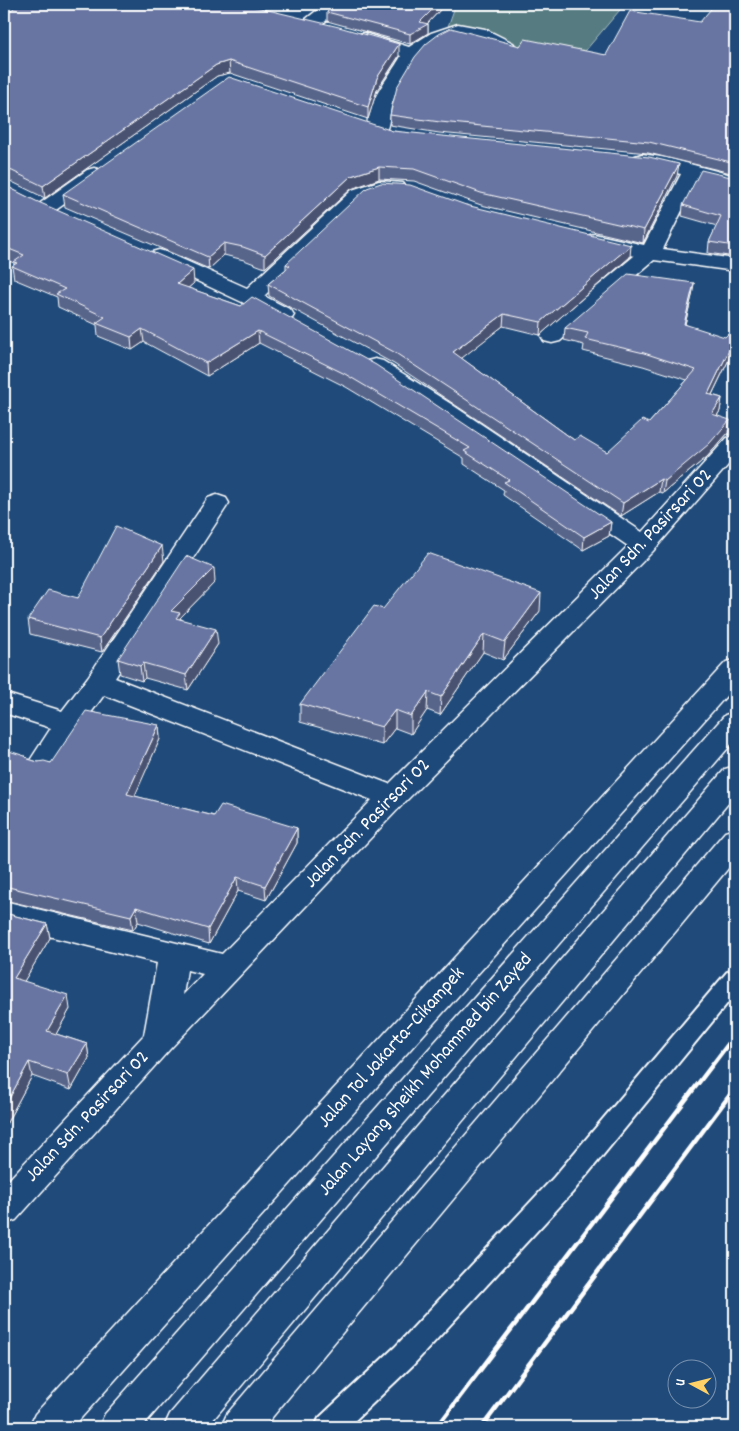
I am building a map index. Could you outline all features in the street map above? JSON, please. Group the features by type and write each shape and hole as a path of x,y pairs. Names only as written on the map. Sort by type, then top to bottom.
{"main road":[{"path":"310,23 336,4"},
{"path":"291,19 328,28"},
{"path":"359,122 386,132 379,114 384,100 410,58 411,53 440,34 459,30 480,32 508,47"},
{"path":"346,33 400,48 411,53"},
{"path":"621,158 648,161 735,182"},
{"path":"72,219 39,205 111,162"},
{"path":"552,336 650,253 692,171"},
{"path":"250,298 359,194 380,187 413,189"},
{"path":"572,235 650,253 735,265"},
{"path":"143,249 250,298 301,325"},
{"path":"359,357 443,409 644,545"},
{"name":"Jalan Sdn. Pasirsari 02","path":"4,1209 159,1040 228,968 394,797 644,545 735,443"},
{"path":"41,764 98,684 217,502"},
{"name":"Jalan Tol Jakarta–Cikampek","path":"48,1427 735,669"},
{"path":"98,684 394,797"},
{"path":"4,703 61,721 70,722"},
{"name":"Jalan Layang Sheikh Mohammed bin Zayed","path":"118,1427 735,722"},
{"name":"Jalan Layang Sheikh Mohammed bin Zayed","path":"183,1427 735,776"},
{"path":"240,1427 735,840"},
{"path":"4,914 228,968"},
{"path":"159,1040 173,959 171,955"}],"lane":[{"path":"329,1427 404,1356 563,1185 735,978"}],"green space":[{"path":"456,4 625,4 580,57 446,32"}],"building":[{"path":"19,4 243,4 339,27 399,44 377,78 368,107 229,61 216,65 43,186 4,167 4,12 10,11"},
{"path":"335,4 438,4 420,22 428,24 410,34 327,12"},
{"path":"715,4 735,8 735,163 649,142 440,122 390,115 397,87 415,57 426,44 451,28 520,46 525,39 606,55 630,11 700,22"},
{"path":"229,77 393,131 649,157 679,164 644,230 481,193 414,169 379,167 351,176 265,255 224,243 208,257 63,194"},
{"path":"701,170 735,178 735,246 709,242 721,216 683,205"},
{"path":"381,183 410,185 466,205 631,245 541,322 504,314 453,352 574,440 580,436 607,452 642,420 649,423 696,370 644,353 585,339 588,333 565,328 628,274 694,283 684,324 725,337 728,334 735,338 708,394 722,398 712,414 730,420 709,444 665,481 661,479 623,503 394,352 268,284 290,266 286,264 367,188"},
{"path":"4,185 193,270 177,284 241,306 252,297 376,365 611,522 584,537 504,482 509,480 464,451 470,448 345,374 258,331 206,363 142,329 131,337 96,323 105,317 56,294 65,289 12,266 17,263 14,262 24,255 4,247"},
{"path":"116,526 162,546 100,638 28,619 48,590 78,598"},
{"path":"428,553 541,593 505,642 484,634 441,697 428,692 411,716 395,710 382,727 300,704 374,606 383,609"},
{"path":"186,556 214,568 171,611 180,613 176,618 216,629 186,675 143,663 140,666 118,659"},
{"path":"86,711 159,725 127,794 214,816 221,805 297,828 265,886 237,877 208,929 136,907 131,916 4,886 4,759 9,751 38,762 51,763"},
{"path":"4,913 47,924 14,978 68,995 47,1031 87,1044 68,1075 29,1062 4,1108"}],"railway":[{"path":"437,1427 735,1035"},
{"path":"482,1427 735,1088"}]}
